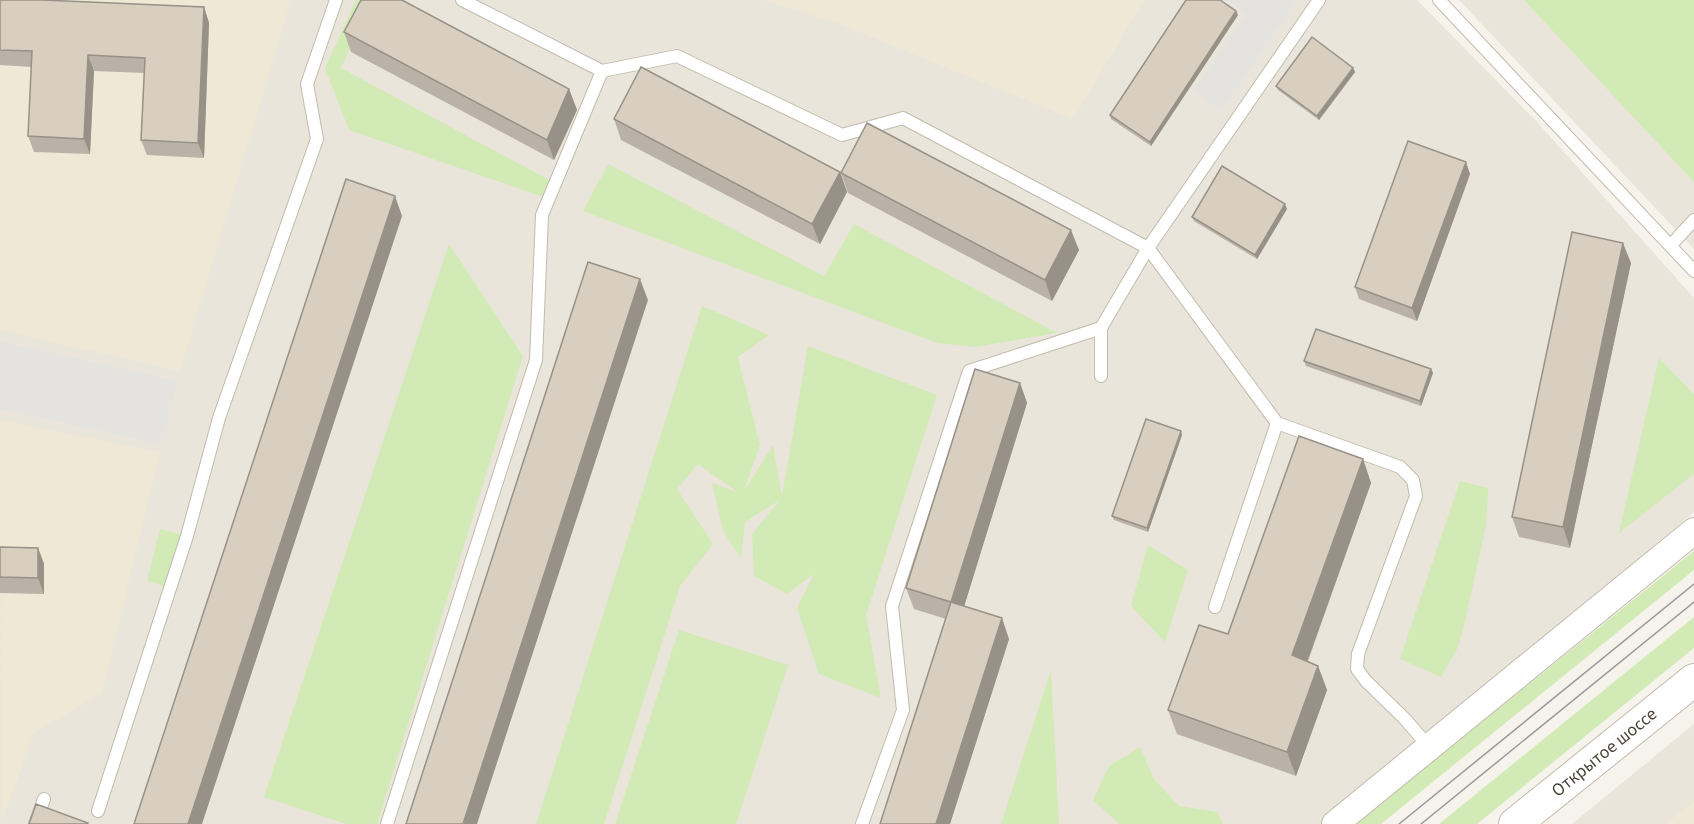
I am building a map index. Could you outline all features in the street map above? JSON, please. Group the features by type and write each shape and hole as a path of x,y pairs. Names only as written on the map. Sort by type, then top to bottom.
{"street":[{"path":"1335,824 1694,531"},
{"name":"Открытое шоссе","path":"1515,824 1694,680"}],"lane":[{"path":"98,811 187,536 219,418 317,139 307,84 336,0"},
{"path":"462,0 602,71 677,56 842,135 903,118 1148,248 1277,423 1400,467 1413,480 1416,496 1358,654 1356,669 1429,747"},
{"path":"1101,376 1101,328 1148,248 1319,0"},
{"path":"1440,0 1694,271"},
{"path":"387,824 536,360 542,215 602,71"},
{"path":"1671,245 1694,220"},
{"path":"862,824 903,710 892,606 969,371 1101,328"},
{"path":"1215,607 1277,423"},
{"path":"35,824 44,799"}],"shaded area":[{"path":"0,0 1417,0 1538,123 1694,298 1694,512 1321,824 0,824"},
{"path":"0,0 291,0 180,371 0,330"},
{"path":"764,0 1144,0 1073,119 837,23"},
{"path":"1227,0 1297,0 1221,112 1194,90 1247,14"},
{"path":"1459,0 1694,0 1694,249"},
{"path":"0,341 177,381 161,444 0,409"},
{"path":"0,420 160,452 102,693 34,733 1,824"},
{"path":"1694,724 1694,824 1572,824"},
{"path":"1694,801 1694,824 1666,824"}],"green space":[{"path":"356,0 368,0 369,6 341,68 553,182 549,199 349,130 325,68"},
{"path":"1524,0 1694,0 1694,182"},
{"path":"608,164 824,276 854,224 1057,333 975,347 937,343 583,211"},
{"path":"449,244 523,356 377,824 346,824 264,797"},
{"path":"702,306 769,335 738,357 760,445 744,491 773,445 782,496 808,346 937,395 866,615 881,698 819,674 797,608 814,574 787,594 754,576 752,534 780,500 745,522 741,558 723,531 712,483 739,493 698,464 677,489 713,544 680,586 604,824 536,824"},
{"path":"1659,358 1694,394 1694,474 1619,533"},
{"path":"1460,481 1488,488 1486,526 1463,630 1457,649 1441,677 1400,659"},
{"path":"160,529 187,536 170,588 147,581"},
{"path":"1148,545 1188,570 1165,642 1131,606"},
{"path":"1694,551 1694,570 1381,824 1355,824"},
{"path":"1694,617 1694,648 1477,824 1439,824"},
{"path":"679,630 788,665 736,824 615,824"},
{"path":"1051,670 1059,824 1001,824"},
{"path":"1140,747 1154,779 1179,806 1217,812 1223,824 1119,824 1093,800 1109,766"}],"building":[{"path":"0,0 204,7 198,143 141,140 145,58 88,55 84,139 28,136 32,51 0,50"},
{"path":"361,0 402,0 569,89 547,140 344,32"},
{"path":"1186,0 1220,0 1236,11 1150,142 1110,115"},
{"path":"1312,37 1353,68 1317,116 1276,86"},
{"path":"641,67 840,172 812,224 614,119"},
{"path":"867,123 1071,230 1045,280 841,173"},
{"path":"1408,141 1466,162 1412,308 1355,287"},
{"path":"1222,166 1285,204 1255,255 1192,217"},
{"path":"346,179 395,196 188,824 134,824"},
{"path":"1572,232 1623,243 1563,527 1512,517"},
{"path":"588,262 640,279 463,824 406,824"},
{"path":"1316,329 1431,369 1420,401 1304,361"},
{"path":"975,369 1020,383 951,602 906,588"},
{"path":"1146,419 1181,431 1147,528 1112,516"},
{"path":"1299,436 1363,459 1292,655 1318,666 1287,752 1168,710 1199,625 1228,634"},
{"path":"0,547 38,548 38,578 0,577"},
{"path":"951,602 1002,618 936,824 880,824"},
{"path":"36,804 88,823 29,824"}],"tram line":[{"path":"1399,824 1694,584"},
{"path":"1421,824 1694,602"}]}
